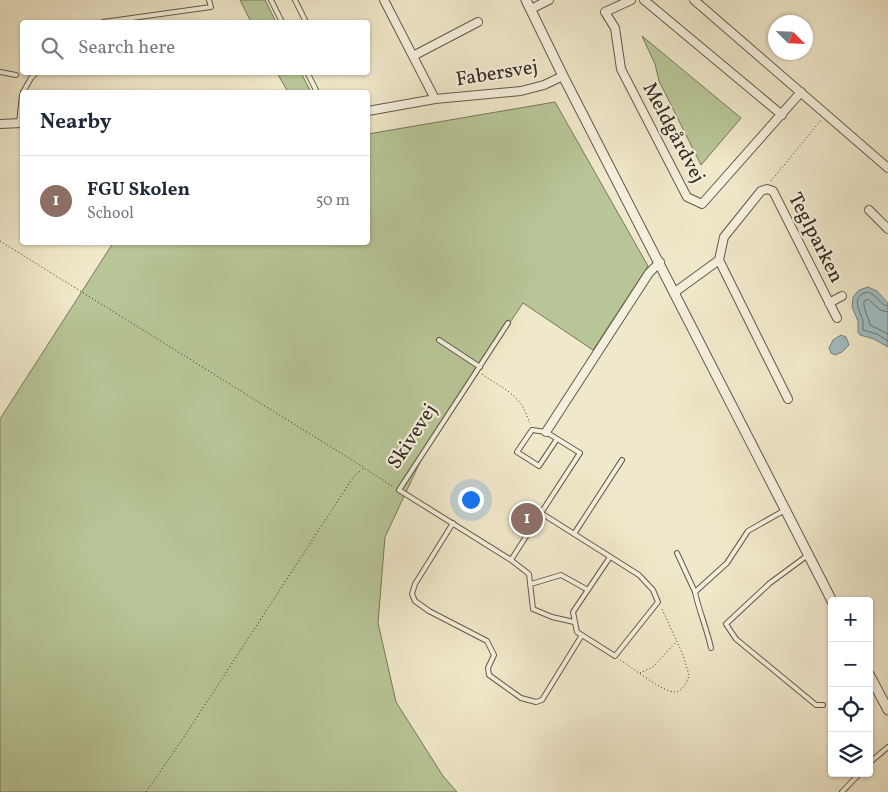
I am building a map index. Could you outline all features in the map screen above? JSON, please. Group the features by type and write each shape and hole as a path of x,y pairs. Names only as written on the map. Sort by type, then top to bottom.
{"street":[{"path":"526,0 563,76 660,262 830,597"},
{"path":"531,9 549,0"},
{"name":"Meldgårdvej","path":"631,0 606,12 615,28 621,69 686,197 702,204 801,92"},
{"path":"644,0 782,115"},
{"path":"694,0 888,168"},
{"name":"Fabersvej","path":"387,1 435,99"},
{"path":"413,56 478,22"},
{"name":"Fabersvej","path":"370,111 435,99 521,91 544,85 563,76"},
{"path":"0,124 20,123"},
{"name":"Teglparken","path":"719,260 724,237 761,191 767,189 773,191 837,318"},
{"path":"869,210 888,229"},
{"path":"675,292 719,260 788,399"},
{"path":"546,432 649,272 660,262"},
{"name":"Teglparken","path":"829,303 842,296"},
{"path":"873,682 888,710"}],"lane":[{"path":"117,20 211,7 209,0"},
{"path":"271,0 281,20"},
{"path":"295,0 305,20"},
{"path":"0,72 16,75"},
{"path":"25,90 34,75"},
{"path":"308,75 316,90"},
{"name":"Skivevej","path":"508,323 399,490 511,560 529,574 530,584"},
{"path":"439,340 479,368"},
{"path":"511,560 580,453 557,438 546,432 534,430 532,430 517,452 539,466 557,438"},
{"path":"574,534 622,460"},
{"path":"695,592 727,563 748,532 786,510"},
{"path":"541,513 639,575 653,590 658,602 616,656 577,632 573,612 610,557"},
{"path":"453,523 415,584 412,594 415,601 429,611 487,641 494,655 488,668 489,675 521,698 536,702 542,700 582,635"},
{"path":"677,553 695,592 700,615 707,629 711,648"},
{"path":"808,555 770,583 726,624 736,639 816,705 823,705"},
{"path":"574,622 552,617 533,609 530,584 560,575 588,590"},
{"path":"873,760 888,747"},
{"path":"842,792 856,777"}],"path":[{"path":"767,189 773,178 826,114"},
{"path":"0,241 399,490"},
{"path":"479,368 490,381 506,389 522,404 534,430"},
{"path":"146,792 354,476 364,468"},
{"path":"616,656 665,690 674,692 682,688 689,675 658,602"},
{"path":"640,673 654,667 676,642"}],"green space":[{"path":"240,0 265,0 275,20 250,20"},
{"path":"642,36 741,118 701,165 659,81 655,64"},
{"path":"278,75 302,75 310,90 287,90"},
{"path":"555,102 648,266 593,350 523,303 428,445 385,537 378,623 396,702 443,776 457,792 0,792 0,419 112,245 370,245 370,134"}],"water":[{"path":"868,287 877,291 888,303 888,347 874,339 860,335 858,332 858,321 852,307 853,297 859,290"},
{"path":"841,335 846,337 849,345 842,352 835,355 831,353 829,348 833,340"}],"place":[{"name":"FGU Skolen","path":"527,519"}]}
